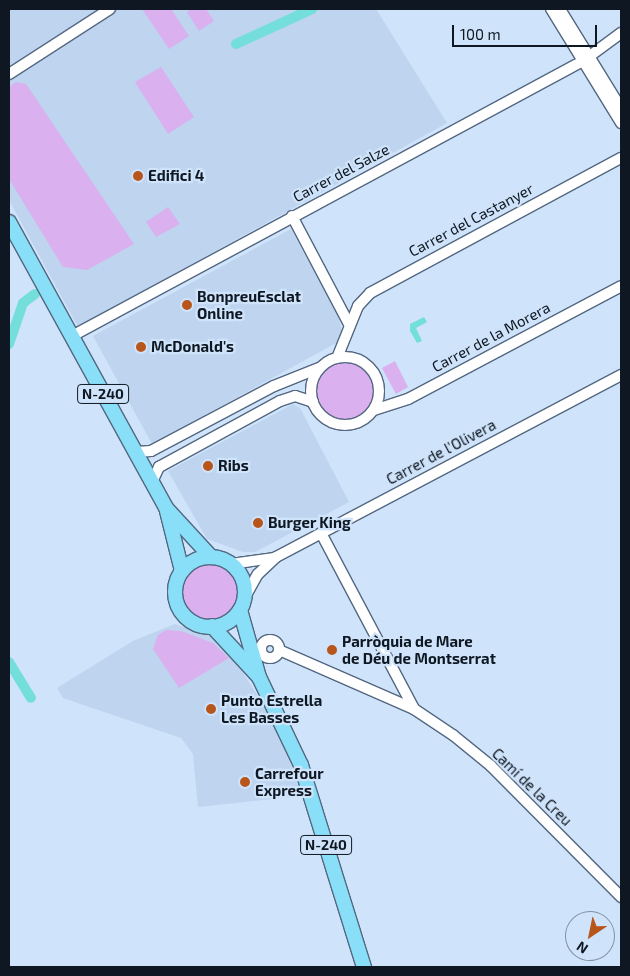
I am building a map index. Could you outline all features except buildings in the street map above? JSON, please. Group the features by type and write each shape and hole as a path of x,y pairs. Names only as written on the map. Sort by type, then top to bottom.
{"main road":[{"name":"N-240","path":"9,222 166,508 182,571 176,587 181,610 192,621 212,626 259,677"},
{"name":"N-240","path":"166,508 211,557 231,564 244,581 242,603 259,677 301,764 364,967"},
{"path":"182,571 195,560 211,557"},
{"path":"212,626 228,622 242,603"}],"street":[{"path":"9,74 110,9"},
{"path":"551,9 621,108"},
{"path":"560,9 621,123"},
{"name":"Carrer del Salze","path":"72,336 586,58 621,34"},
{"name":"Carrer del Castanyer","path":"337,358 349,324 358,306 370,293 621,158"},
{"path":"292,216 349,324"},
{"name":"Carrer de la Morera","path":"374,410 408,399 621,286"},
{"path":"136,452 151,452 274,386 320,368 337,358 349,357 369,367 379,388 374,410 362,420 346,425 326,419 313,402 312,384 320,368"},
{"name":"Carrer de l'Olivera","path":"242,603 258,574 276,557 621,375"},
{"path":"152,482 159,466 291,397 313,402"},
{"path":"222,415 231,427"},
{"path":"221,433 223,426 222,415"},
{"name":"Camí de la Creu","path":"322,533 414,709"},
{"name":"Carrer de l'Olivera","path":"231,564 276,557"},
{"name":"Camí de la Creu","path":"279,650 414,709 491,766 621,897"},
{"path":"389,698 401,684"}],"shaded area":[{"path":"9,9 376,9 447,123 78,327 9,200"},
{"path":"142,9 171,9 189,36 169,49"},
{"path":"191,9 206,9 214,21 199,31 187,12"},
{"path":"161,67 194,117 168,134 135,82"},
{"path":"16,82 26,84 134,244 87,270 63,267 9,179 9,87"},
{"path":"168,207 180,224 156,237 146,222"},
{"path":"291,229 339,318 342,333 338,342 152,444 93,336"},
{"path":"424,317 427,322 416,328 422,341 417,343 410,331 410,324"},
{"path":"395,361 408,387 396,394 382,368"},
{"path":"344,362 360,367 368,375 373,391 368,407 360,415 344,420 328,415 320,407 315,391 320,375 328,367"},
{"path":"293,404 300,408 349,502 255,552 243,552 207,539 168,471"},
{"path":"205,562 217,562 232,570 240,585 240,597 232,612 217,620 205,620 190,612 182,597 182,585 190,570"},
{"path":"175,624 216,638 227,648 276,724 302,796 198,807 193,754 181,738 63,698 57,688 133,641"},
{"path":"166,630 181,631 213,643 229,658 179,688 153,649 158,635"}],"waterway":[{"path":"236,44 312,9"},
{"path":"9,344 23,303 35,294"},
{"path":"9,662 31,698"}],"place":[{"name":"Edifici 4","path":"138,176"},
{"name":"BonpreuEsclat Online","path":"187,305"},
{"name":"McDonald's","path":"141,347"},
{"name":"Ribs","path":"208,466"},
{"name":"Burger King","path":"258,523"},
{"name":"Parròquia de Mare de Déu de Montserrat","path":"332,650"},
{"name":"Punto Estrella Les Basses","path":"211,709"},
{"name":"Carrefour Express","path":"245,782"}]}
